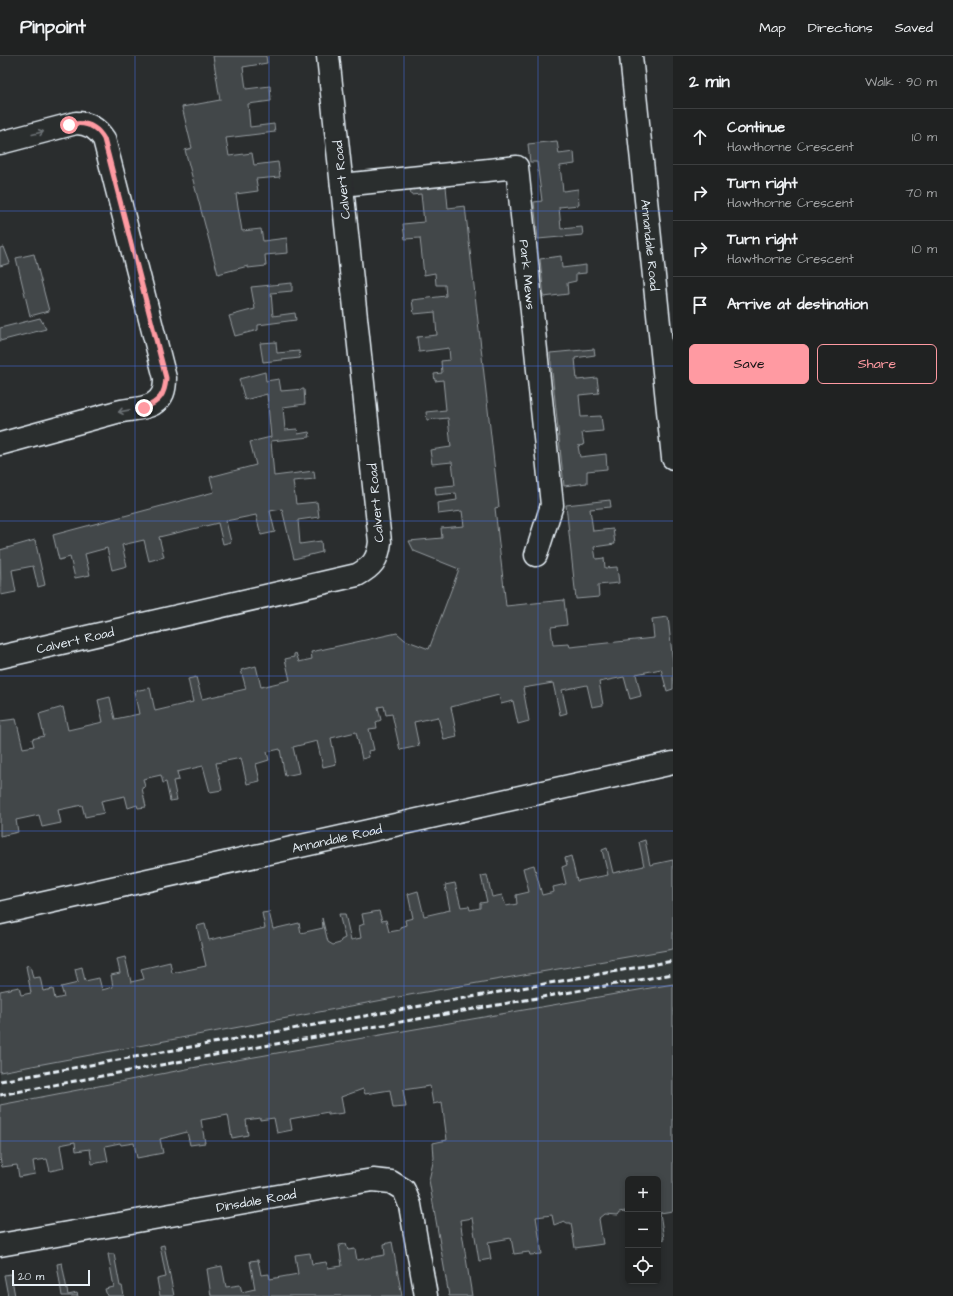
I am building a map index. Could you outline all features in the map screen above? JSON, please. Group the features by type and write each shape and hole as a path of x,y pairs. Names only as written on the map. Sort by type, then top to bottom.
{"street":[{"name":"Calvert Road","path":"0,657 357,575 368,569 375,562 379,554 380,542 328,56"},
{"name":"Annandale Road","path":"631,56 673,458"},
{"path":"0,143 76,123 88,124 100,133 106,146 166,378 165,390 162,397 153,404 144,408 122,411 0,444"},
{"name":"Park Mews","path":"342,185 517,167 552,505 536,555"},
{"name":"Annandale Road","path":"0,913 673,763"},
{"name":"Dinsdale Road","path":"0,1244 347,1184 373,1180 391,1182 404,1190 410,1205 426,1296"}],"shaded area":[{"path":"213,56 266,56 267,63 243,67 246,89 270,86 271,101 248,104 250,127 274,124 275,132 226,138 229,156 252,153 254,165 278,162 280,177 256,179 258,191 236,194 242,231 261,229 263,241 287,238 288,253 265,255 266,266 248,268 248,266 218,274 185,150 192,148 182,107 220,100"},
{"path":"557,141 559,154 574,152 575,164 560,166 563,191 578,189 579,205 559,207 561,229 582,227 583,235 538,239 534,202 542,201 537,162 530,162 528,144"},
{"path":"446,186 448,208 465,206 499,507 495,508 506,606 564,600 567,625 551,627 553,645 569,644 570,647 654,638 652,619 668,617 673,663 673,689 667,691 661,669 636,674 641,696 630,699 624,677 599,682 603,705 592,707 587,685 562,690 567,713 560,715 553,683 523,688 529,721 518,724 513,701 501,704 499,695 451,707 457,737 444,740 438,717 414,722 419,746 400,750 392,714 386,715 384,706 378,707 381,720 376,722 377,728 369,729 374,750 368,751 369,757 362,759 356,732 331,738 336,764 323,767 317,741 293,747 299,773 285,776 280,749 267,752 269,760 256,764 260,781 247,784 241,758 216,763 222,790 210,792 203,766 177,772 179,780 173,781 177,800 170,801 166,782 163,783 161,775 143,779 145,787 142,788 146,807 138,808 137,805 128,808 125,796 101,801 104,813 85,817 82,805 58,810 61,823 42,827 39,815 16,820 18,832 0,836 0,721 16,719 23,748 34,746 32,739 44,736 39,714 63,707 68,730 103,722 98,700 110,697 115,719 139,714 134,691 150,688 155,711 193,702 188,679 196,677 202,699 246,689 241,670 256,666 261,687 290,680 285,659 294,657 294,654 296,653 299,662 312,659 311,652 397,633 405,640 429,649 459,569 414,551 409,541 442,538 441,528 464,526 462,511 438,514 437,503 457,500 456,493 436,495 435,487 455,485 452,462 432,464 430,450 451,447 448,418 427,420 426,412 446,410 443,380 435,381 434,374 442,373 441,361 450,360 449,348 419,352 417,337 437,335 435,312 414,314 412,300 446,296 445,285 436,285 435,273 424,275 420,238 405,239 403,224 424,222 421,194 411,195 410,190"},
{"path":"4,247 10,263 0,266 0,248"},
{"path":"34,254 49,311 30,316 16,258"},
{"path":"561,256 562,268 586,265 586,273 576,274 576,281 567,283 568,294 544,297 540,259"},
{"path":"292,283 292,291 271,293 273,316 295,313 296,320 258,325 258,330 235,336 229,316 255,309 251,287"},
{"path":"40,318 46,329 0,341 0,328"},
{"path":"276,342 277,353 299,351 300,358 263,362 260,343"},
{"path":"594,349 595,355 575,358 577,380 597,378 599,393 579,395 581,417 601,416 603,431 582,433 584,445 578,446 580,457 606,454 607,469 587,471 587,483 564,486 550,353"},
{"path":"265,372 266,381 279,379 281,391 304,389 305,404 283,407 285,430 297,429 298,434 309,432 310,437 271,441 274,476 314,471 315,479 293,481 296,504 317,502 319,517 298,520 300,544 321,541 322,552 294,559 282,509 270,511 275,532 261,535 256,515 226,521 231,542 223,544 218,523 159,537 164,557 149,561 144,540 122,545 127,566 112,570 107,548 85,554 90,575 75,578 70,557 59,560 53,535 214,492 210,477 256,465 250,442 271,437 267,394 245,400 239,379"},
{"path":"610,500 611,507 590,509 593,531 613,529 615,544 594,547 596,559 604,558 605,568 617,567 619,583 598,585 599,597 576,599 566,505"},
{"path":"35,540 45,585 38,587 33,566 12,570 16,592 1,595 0,550"},
{"path":"645,840 650,865 673,860 673,949 420,993 0,1072 0,991 19,987 21,995 31,993 26,966 30,965 33,978 40,977 43,991 53,989 55,999 64,997 61,987 78,983 75,969 82,967 85,981 99,978 102,990 113,987 111,975 120,973 117,959 125,957 131,982 144,979 141,969 170,962 172,973 206,966 197,926 205,924 209,940 265,928 262,913 269,912 273,929 299,923 301,933 323,928 322,918 328,942 333,945 340,943 341,940 345,938 339,914 345,914 351,940 361,938 359,926 364,924 362,914 379,911 382,921 386,920 389,932 400,930 400,927 406,925 405,920 413,918 408,894 418,891 424,916 450,910 445,885 455,883 461,907 469,906 470,910 480,908 480,903 487,902 481,876 487,875 492,897 502,895 506,906 517,904 516,895 529,892 523,868 534,865 542,895 554,892 553,887 566,884 562,867 567,865 565,858 571,856 577,881 608,875 602,850 607,848 613,873 644,866 639,842"},
{"path":"673,900 673,1046 495,1057 0,1145 0,1048"},
{"path":"673,984 673,1211 661,1213 661,1176 625,1176 625,1211 620,1212 618,1215 605,1214 599,1219 603,1244 575,1248 571,1223 564,1221 554,1225 552,1215 536,1217 542,1254 530,1255 529,1252 514,1254 511,1238 488,1242 491,1259 479,1261 472,1218 460,1220 472,1296 449,1296 429,1180 434,1158 433,1143 447,1140 442,1102 433,1104 430,1086 403,1090 406,1107 393,1108 390,1090 365,1094 363,1089 341,1097 344,1113 328,1115 328,1112 290,1119 292,1130 277,1133 274,1118 260,1120 260,1118 246,1120 248,1135 232,1138 228,1115 201,1120 205,1143 190,1145 187,1132 160,1139 163,1153 137,1158 134,1143 121,1145 120,1143 105,1146 108,1161 92,1164 90,1149 76,1151 75,1142 60,1145 64,1168 50,1171 47,1159 33,1161 35,1174 19,1177 17,1165 2,1167 0,1158 0,1105 197,1067"},
{"path":"661,1220 664,1239 661,1240"},
{"path":"392,1242 402,1296 211,1296 207,1269 222,1266 226,1287 240,1285 242,1292 255,1289 250,1261 258,1260 261,1275 269,1274 270,1279 298,1274 295,1255 310,1253 312,1264 326,1262 328,1268 342,1266 339,1245 346,1244 348,1250 355,1249 357,1260 385,1255 384,1244"},
{"path":"164,1245 174,1296 160,1296 157,1279 166,1277 160,1246"},
{"path":"108,1254 114,1254 120,1286 122,1286 124,1296 107,1296 105,1289 114,1287"},
{"path":"62,1263 68,1295 77,1293 78,1296 62,1296 57,1264"},
{"path":"11,1274 15,1296 8,1296 4,1275"}],"railway":[{"path":"0,1081 673,961"},
{"path":"0,1095 236,1051 673,974"}],"route":[{"path":"69,125 76,123 88,124 95,128 104,139 166,378 165,390 162,397 153,404 144,408"}]}
